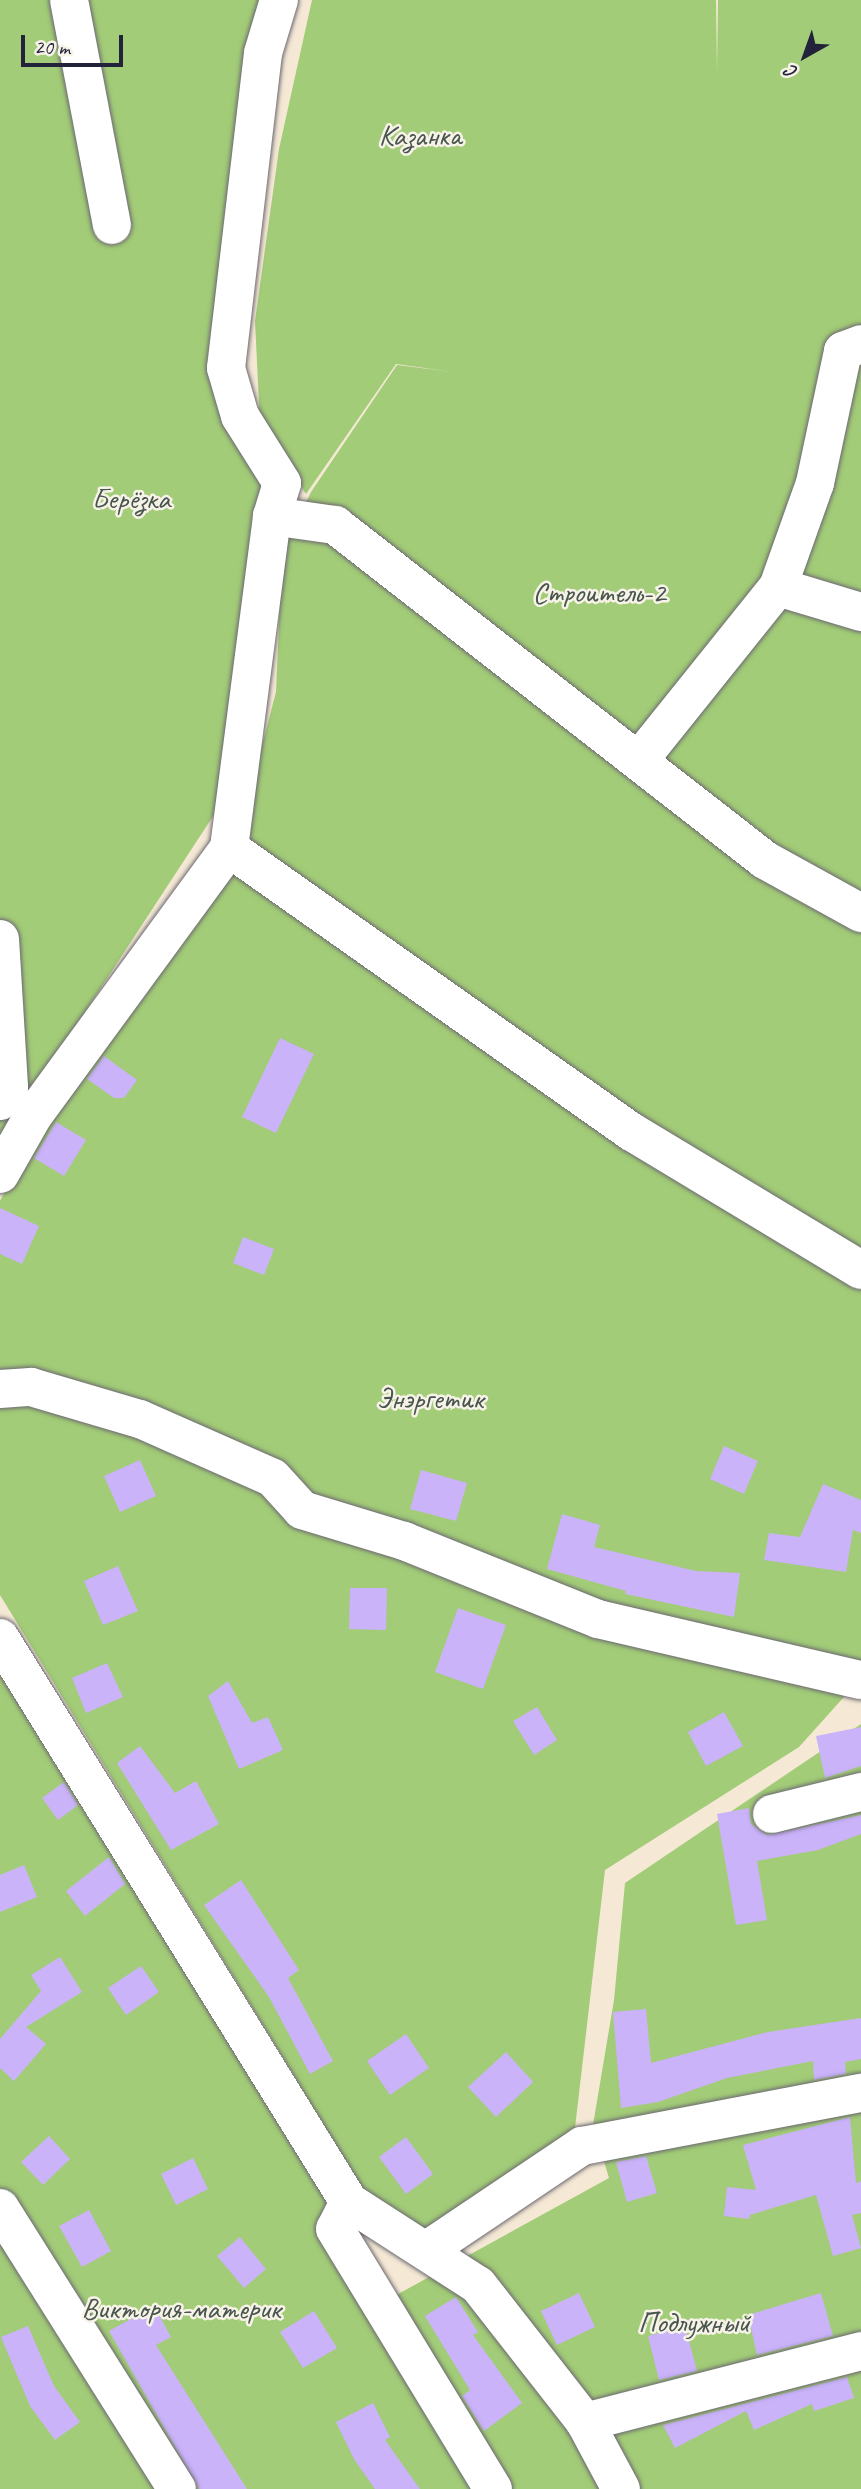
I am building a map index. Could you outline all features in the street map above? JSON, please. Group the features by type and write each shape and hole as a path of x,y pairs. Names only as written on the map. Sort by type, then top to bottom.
{"lane":[{"path":"69,0 112,225"},
{"path":"0,1174 33,1116 229,848 272,516 282,483 240,416 226,368 263,53 279,0"},
{"path":"640,759 778,587 815,483 843,351 861,344"},
{"path":"272,516 335,524 640,759 765,860 861,913"},
{"path":"778,587 861,612"},
{"path":"229,848 632,1132 861,1270"},
{"path":"0,939 9,1088 0,1101"},
{"path":"0,1389 32,1387 140,1419 273,1478 302,1510 404,1541 598,1619 861,1680"},
{"path":"0,1638 349,2202 478,2285 585,2423 621,2489"},
{"path":"772,1814 861,1792"},
{"path":"427,2250 582,2146 861,2094"},
{"path":"349,2202 334,2229 493,2489"},
{"path":"0,2208 177,2489"},
{"path":"585,2423 861,2351"}],"green space":[{"name":"Берёзка","path":"0,0 287,0 231,391 265,483 223,801 0,1142"},
{"name":"Энэргетик","path":"312,0 716,0 717,72 718,0 861,0 861,1678 799,1747 605,1870 575,2128 553,2158 424,2239 373,2205 0,1595 0,1201 46,1113 239,834 276,692 282,554 311,492 397,365 453,372 396,364 306,494 260,424 255,321 279,149"},
{"path":"0,1665 389,2299 609,2178 593,2125 614,2000 625,1883 861,1724 861,2489 0,2489"}],"building":[{"path":"280,1038 314,1054 276,1133 242,1117"},
{"path":"104,1056 137,1080 124,1098 114,1098 87,1079"},
{"path":"56,1122 86,1140 64,1176 34,1158"},
{"path":"0,1208 39,1226 22,1264 0,1254"},
{"path":"243,1237 274,1249 264,1275 233,1263"},
{"path":"724,1446 758,1461 744,1494 710,1479"},
{"path":"140,1460 156,1496 120,1512 104,1476"},
{"path":"421,1470 467,1483 456,1521 410,1509"},
{"path":"823,1484 861,1500 861,1533 853,1530 846,1572 764,1560 769,1533 800,1537"},
{"path":"562,1514 600,1525 594,1547 696,1571 740,1573 734,1617 625,1594 626,1591 547,1569"},
{"path":"118,1566 138,1611 103,1625 84,1581"},
{"path":"350,1588 387,1588 386,1630 349,1629"},
{"path":"458,1608 506,1625 483,1689 435,1672"},
{"path":"107,1663 123,1697 86,1713 72,1678"},
{"path":"228,1681 252,1723 268,1717 283,1750 239,1769 208,1696"},
{"path":"537,1707 557,1740 534,1755 513,1721"},
{"path":"724,1712 743,1746 706,1766 688,1732"},
{"path":"861,1727 861,1766 825,1778 816,1736"},
{"path":"140,1746 175,1793 196,1781 219,1824 171,1850 117,1763"},
{"path":"64,1782 78,1805 58,1820 42,1798"},
{"path":"749,1808 751,1824 767,1835 861,1815 861,1834 818,1850 757,1861 767,1920 736,1925 717,1814"},
{"path":"109,1857 125,1884 85,1916 66,1891"},
{"path":"24,1865 37,1897 0,1912 0,1875"},
{"path":"241,1880 299,1970 288,1978 333,2061 310,2074 269,1997 204,1905"},
{"path":"60,1957 82,1992 26,2027 46,2044 14,2081 0,2068 0,2039 41,1991 31,1975"},
{"path":"141,1966 159,1992 126,2015 108,1988"},
{"path":"646,2009 651,2063 768,2032 861,2018 861,2059 845,2062 846,2074 814,2080 813,2061 727,2078 658,2102 621,2108 613,2012"},
{"path":"406,2034 429,2068 390,2095 367,2061"},
{"path":"506,2052 533,2082 496,2117 468,2087"},
{"path":"850,2117 856,2183 861,2181 861,2213 852,2215 861,2248 833,2256 816,2195 750,2215 749,2219 724,2216 727,2187 756,2190 743,2145"},
{"path":"49,2136 70,2159 43,2185 21,2162"},
{"path":"406,2137 433,2174 406,2194 379,2157"},
{"path":"646,2156 657,2193 627,2202 616,2162"},
{"path":"193,2158 208,2189 176,2205 161,2174"},
{"path":"89,2210 111,2251 82,2267 59,2226"},
{"path":"240,2237 266,2269 244,2288 217,2256"},
{"path":"579,2293 595,2327 557,2345 541,2311"},
{"path":"821,2293 833,2336 757,2355 748,2315"},
{"path":"456,2297 478,2332 473,2335 522,2403 484,2431 462,2396 470,2390 425,2316"},
{"path":"154,2306 171,2337 156,2345 247,2489 199,2489 109,2331"},
{"path":"314,2311 337,2348 303,2368 280,2332"},
{"path":"28,2326 54,2386 80,2422 55,2440 30,2406 1,2337"},
{"path":"685,2326 697,2371 659,2380 648,2336"},
{"path":"847,2377 854,2398 814,2411 812,2404 754,2430 746,2411 675,2448 663,2425"},
{"path":"373,2403 390,2437 385,2440 420,2489 375,2489 354,2459 336,2422"}],"park label":[{"name":"Казанка","path":"420,135"},
{"name":"Строитель-2","path":"599,592"},
{"name":"Виктория-материк","path":"181,2308"},
{"name":"Подлужный","path":"694,2322"}]}
